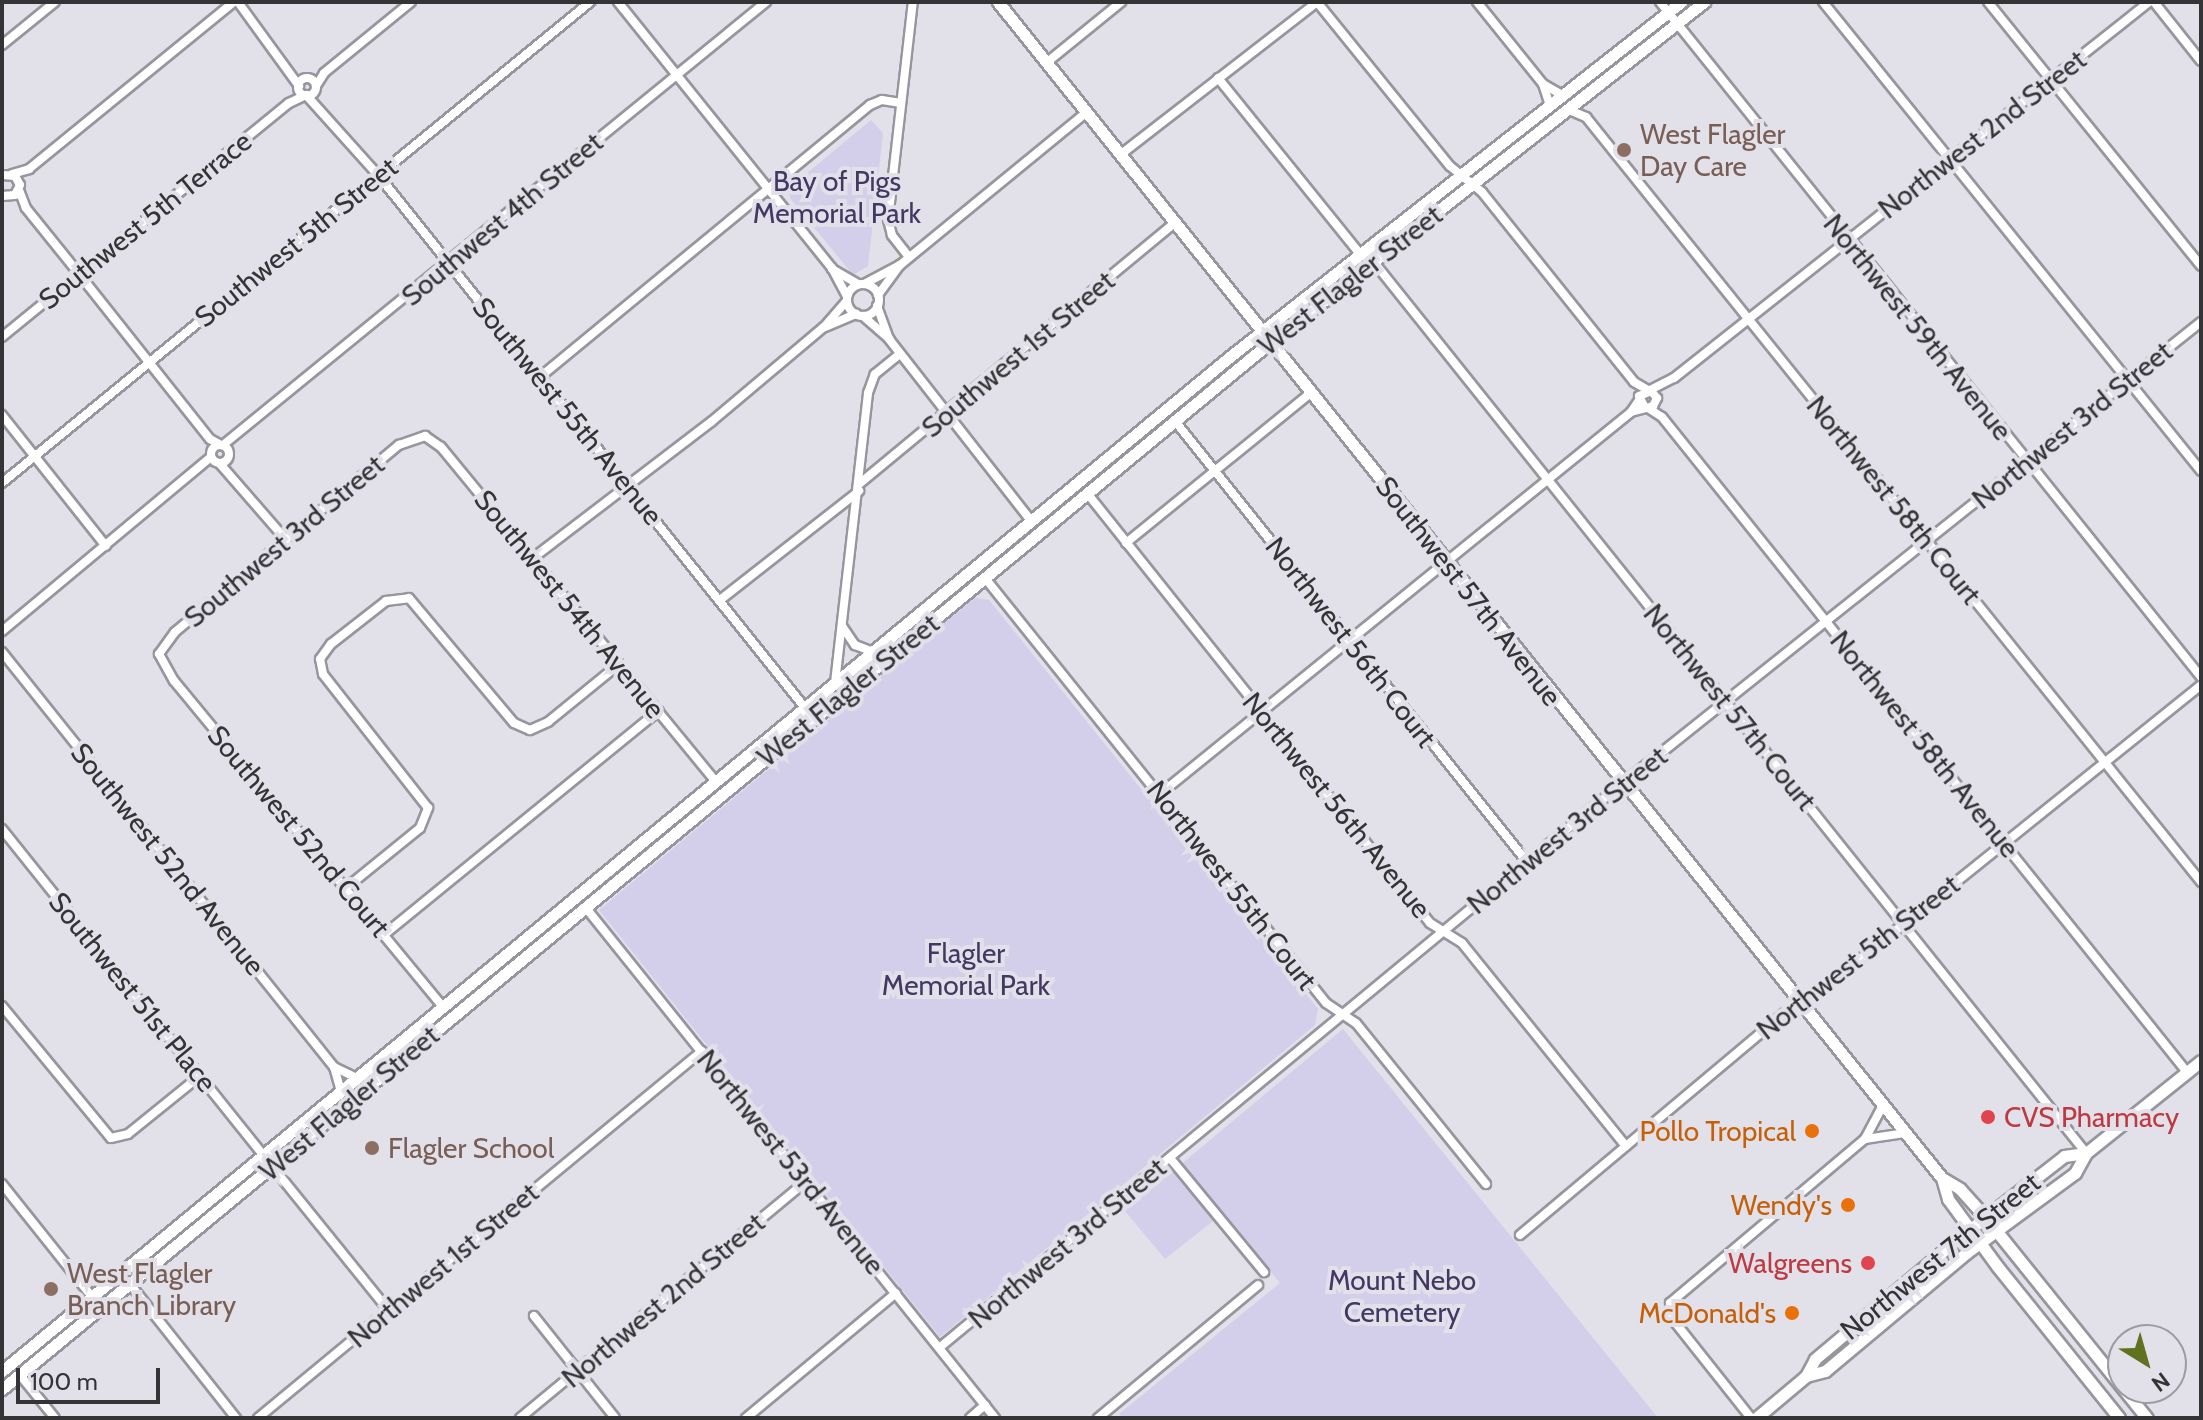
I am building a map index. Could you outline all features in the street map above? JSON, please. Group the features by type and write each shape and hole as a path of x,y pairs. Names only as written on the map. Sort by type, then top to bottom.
{"main road":[{"name":"Southwest 57th Avenue","path":"998,2 1942,1178"},
{"name":"West Flagler Street","path":"2,1371 1262,331 1681,2"},
{"name":"West Flagler Street","path":"2,1389 1271,342 1704,2"},
{"path":"1087,493 1097,467"},
{"path":"1021,547 1031,521"},
{"path":"829,707 835,683"},
{"path":"670,820 678,830"},
{"path":"586,908 601,876"},
{"path":"566,923 576,897"},
{"path":"422,1043 443,1007"},
{"name":"Northwest 7th Street","path":"1753,1418 1806,1376 1825,1371 1981,1244 2075,1173 2086,1153 2201,1061"},
{"path":"272,1166 287,1136"},
{"name":"Northwest 7th Street","path":"1806,1376 1815,1359 1971,1229 2064,1156 2086,1153"},
{"path":"1942,1178 1960,1189 1986,1218 2147,1418"},
{"path":"1942,1178 1948,1199 1981,1244 2119,1417"},
{"path":"130,1284 145,1254"}],"street":[{"path":"2,45 55,2"},
{"path":"4,197 19,188 29,169 236,2 294,72 312,83"},
{"name":"Southwest 5th Terrace","path":"2,337 289,103 306,96 312,83 411,2"},
{"name":"Southwest 5th Street","path":"2,483 590,2"},
{"path":"618,2 832,268 847,298 860,315 889,339 1031,521"},
{"name":"Southwest 4th Street","path":"2,631 766,2"},
{"path":"909,257 892,235 888,220 913,2"},
{"path":"1046,63 1121,2"},
{"path":"1120,155 1317,2 1461,175 1472,184 1634,382 1643,403"},
{"path":"1477,2 1543,84 1550,105"},
{"name":"Northwest 59th Avenue","path":"1660,2 2201,677"},
{"path":"1823,2 2201,471"},
{"path":"1988,2 2201,266"},
{"path":"2152,2 2201,61"},
{"name":"Northwest 2nd Street","path":"1160,794 1444,560 2152,2"},
{"path":"294,72 306,96"},
{"path":"1218,78 1360,254"},
{"name":"Southwest 5th Terrace","path":"289,103 299,86 312,83"},
{"name":"Southwest 55th Avenue","path":"312,83 320,105"},
{"path":"1543,84 1562,95"},
{"name":"Southwest 55th Avenue","path":"306,96 320,105 378,175 814,719"},
{"path":"1583,97 1586,117"},
{"path":"540,377 872,104 901,103"},
{"name":"Northwest 58th Court","path":"1567,109 1586,117 2201,882"},
{"path":"889,339 877,306 878,295 900,265 1086,113"},
{"path":"6,173 29,169"},
{"path":"6,173 19,188 26,208 286,540"},
{"path":"4,197 26,208"},
{"name":"Southwest 1st Street","path":"720,600 859,488 1175,223"},
{"name":"Northwest 57th Court","path":"1373,261 2086,1153"},
{"path":"533,558 824,327 861,284 900,265"},
{"path":"832,268 878,295"},
{"path":"824,327 877,306"},
{"name":"Northwest 3rd Street","path":"939,1348 1623,783 2201,322"},
{"path":"835,683 870,385 875,374 900,354"},
{"path":"1634,382 1653,395"},
{"path":"1126,543 1312,392"},
{"name":"Northwest 2nd Street","path":"1643,403 1653,395"},
{"name":"Northwest 58th Avenue","path":"1653,395 1662,417"},
{"name":"Northwest 58th Avenue","path":"1643,403 1662,417 2187,1072"},
{"path":"2,415 106,546"},
{"name":"Northwest 56th Court","path":"1175,421 1527,862"},
{"name":"Southwest 3rd Street","path":"159,654 175,632 399,445 418,437"},
{"name":"Southwest 54th Avenue","path":"418,437 441,447 716,782"},
{"name":"Northwest 56th Avenue","path":"1087,493 1430,923 1462,943 1626,1146"},
{"name":"Northwest 55th Court","path":"985,578 1326,1003 1356,1023 1486,1184"},
{"path":"346,888 420,828 428,812 422,796 319,664 331,644 382,603 400,596 418,605 514,723 530,730 548,722 619,664"},
{"path":"842,626 855,645 873,652"},
{"name":"Southwest 52nd Avenue","path":"2,652 334,1067 341,1091"},
{"name":"Southwest 52nd Court","path":"159,654 174,681 443,1007"},
{"name":"Northwest 5th Street","path":"1520,1235 1801,1003 1905,924 2201,685"},
{"path":"385,934 658,711"},
{"name":"Southwest 51st Place","path":"2,829 263,1155"},
{"name":"Northwest 53rd Avenue","path":"586,908 995,1418"},
{"path":"2,1006 102,1131 114,1138 133,1131 200,1076"},
{"name":"Northwest 1st Street","path":"258,1418 702,1051"},
{"name":"Southwest 52nd Avenue","path":"334,1067 357,1078"},
{"path":"1753,1418 1671,1317 1668,1308 1865,1139 1883,1105"},
{"path":"1865,1139 1905,1133"},
{"path":"1170,1158 1264,1272"},
{"path":"272,1166 388,1310"},
{"name":"Northwest 2nd Street","path":"520,1418 806,1181"},
{"path":"2,1184 101,1308"},
{"path":"130,1284 236,1418"},
{"path":"1098,1418 1258,1285"},
{"path":"746,1418 896,1293"},
{"path":"534,1316 615,1418"},
{"path":"20,1375 55,1418"},
{"path":"970,1418 985,1405"}],"green space":[{"name":"Bay of Pigs Memorial Park","path":"871,120 883,133 868,266 853,275 790,198 789,188"},
{"name":"Flagler Memorial Park","path":"975,598 989,600 1318,1009 1315,1025 940,1337 599,910"},
{"name":"Mount Nebo Cemetery","path":"1343,1029 1658,1418 1123,1418 1119,1414 1280,1283 1223,1213 1165,1259 1125,1211"}],"place":[{"name":"West Flagler Day Care","path":"1624,150"},
{"name":"CVS Pharmacy","path":"1988,1117"},
{"name":"Pollo Tropical","path":"1812,1131"},
{"name":"Flagler School","path":"372,1148"},
{"name":"Wendy's","path":"1848,1205"},
{"name":"Walgreens","path":"1868,1263"},
{"name":"West Flagler Branch Library","path":"51,1289"},
{"name":"McDonald's","path":"1792,1313"}]}
